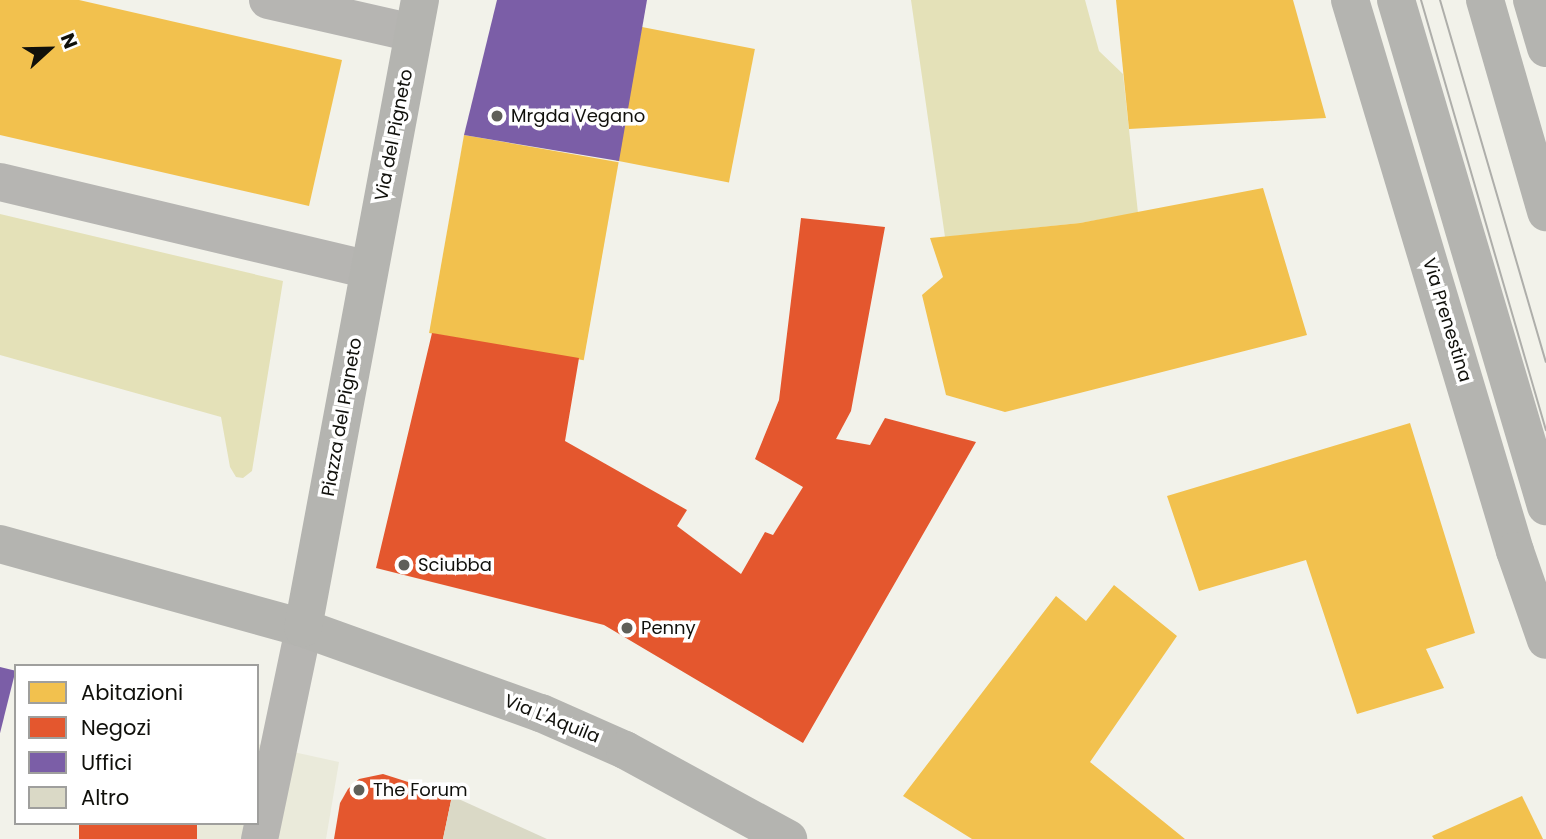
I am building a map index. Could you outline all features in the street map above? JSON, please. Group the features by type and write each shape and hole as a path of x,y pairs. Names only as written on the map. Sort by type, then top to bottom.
{"main road":[{"name":"Via Prenestina","path":"1350,0 1515,551 1546,640"},
{"path":"1396,0 1546,506"},
{"path":"1485,0 1546,212"},
{"path":"1532,0 1546,48"},
{"name":"Via del Pigneto","path":"369,271 416,17"},
{"name":"Piazza del Pigneto","path":"303,628 369,271"},
{"path":"0,544 303,628"},
{"name":"Via L'Aquila","path":"303,628 541,713 625,750 788,839"}],"street":[{"path":"268,0 416,17"},
{"path":"0,182 369,271"},
{"path":"259,839 303,628"}],"shaded area":[{"path":"911,0 1085,0 1099,51 1123,74 1138,213 1080,223 945,237"},
{"path":"0,214 283,281 252,471 243,478 236,477 230,467 221,417 0,355"},
{"path":"259,744 339,762 326,839 195,839 198,825 259,825"}],"building: Abitazioni":[{"path":"0,0 79,0 342,60 309,206 0,135"},
{"path":"1116,0 1293,0 1326,118 1129,129"},
{"path":"642,27 755,49 729,182 616,161"},
{"path":"464,135 619,162 584,360 429,333"},
{"path":"1263,188 1307,335 1005,412 946,395 922,295 943,277 930,238 1080,223"},
{"path":"1410,423 1475,633 1426,649 1444,688 1357,714 1306,560 1199,591 1167,496"},
{"path":"1114,585 1177,636 1090,762 1185,839 972,839 903,796 1056,596 1086,621"},
{"path":"1522,796 1543,839 1434,839 1432,836"}],"building: Negozi":[{"path":"801,218 885,227 851,411 836,439 870,445 885,418 976,442 803,743 604,625 376,568 432,333 579,358 565,441 687,510 677,526 741,574 765,532 773,535 803,487 755,459 779,400"},
{"path":"383,774 452,796 443,839 334,839 340,803 348,789 359,779"},
{"path":"79,825 197,825 197,839 79,839"}],"building: Uffici":[{"path":"497,0 647,0 619,161 464,135"},
{"path":"0,667 14,670 14,677 0,733"}],"building: Altro":[{"path":"452,796 547,839 443,839"}],"tram line":[{"path":"1421,0 1546,430"},
{"path":"1440,0 1546,362"}],"place":[{"name":"Mrgda Vegano","path":"497,116"},
{"name":"Sciubba","path":"404,565"},
{"name":"Penny","path":"627,628"},
{"name":"The Forum","path":"359,790"}]}
